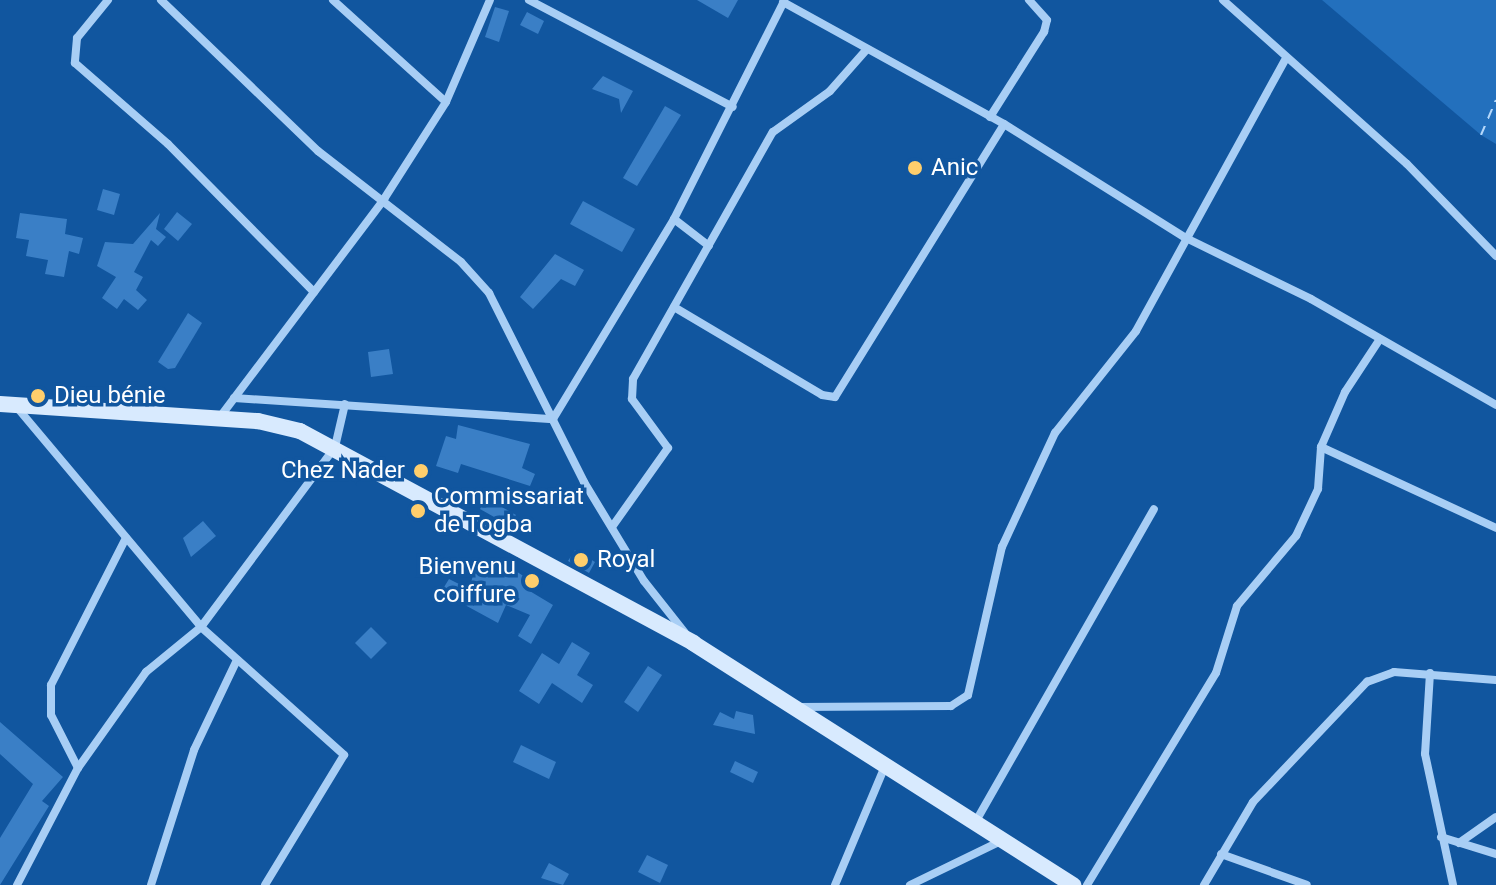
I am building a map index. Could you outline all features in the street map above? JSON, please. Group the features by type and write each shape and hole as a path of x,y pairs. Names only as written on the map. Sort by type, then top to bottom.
{"street":[{"path":"108,0 77,38 75,63 168,144 314,292"},
{"path":"161,0 318,151 384,199 489,293 612,527 693,643"},
{"path":"333,0 446,102"},
{"path":"219,419 384,199 446,102 490,0"},
{"path":"529,0 733,107"},
{"path":"990,117 1044,32 1047,20 1029,0"},
{"path":"1223,0 1285,60 1407,164 1496,256"},
{"path":"553,419 674,219 784,1 1004,124 1186,238 1311,299 1378,342 1496,405"},
{"path":"612,527 665,456 666,440 632,399 630,388 773,132 830,91 867,49"},
{"path":"795,707 961,703 1002,547 1055,433 1136,331 1285,60"},
{"path":"674,307 822,395 835,397 1004,124"},
{"path":"674,219 709,246"},
{"path":"1087,885 1216,673 1237,606 1296,536 1318,489 1321,447 1345,392 1378,342"},
{"path":"234,398 553,419"},
{"path":"7,404 279,425 335,447 693,643 1073,885"},
{"path":"7,404 201,627 344,755 265,885"},
{"path":"17,885 78,768 146,672 201,627 335,447 345,404"},
{"path":"1321,447 1496,528"},
{"path":"976,821 1154,509"},
{"path":"78,768 51,715 51,685 126,538"},
{"path":"151,885 194,750 237,660"},
{"path":"1204,885 1253,802 1367,682 1394,672 1496,680"},
{"path":"1430,673 1425,754 1453,885"},
{"path":"835,885 885,765"},
{"path":"1459,843 1496,817"},
{"path":"1441,837 1496,854"},
{"path":"910,885 1004,839"},
{"path":"1221,854 1307,885"}],"shaded area":[{"path":"1322,0 1496,0 1496,144 1481,135"}],"building":[{"path":"697,0 738,0 728,18"},
{"path":"495,7 509,11 499,42 485,37"},
{"path":"527,12 544,21 538,34 520,25"},
{"path":"603,76 633,91 621,113 619,99 592,89"},
{"path":"665,106 681,115 637,186 623,178"},
{"path":"103,189 120,194 114,215 97,210"},
{"path":"583,201 635,229 622,252 570,224"},
{"path":"177,212 192,224 178,241 164,229"},
{"path":"20,213 67,219 65,234 83,238 79,254 69,251 64,277 45,274 48,260 26,256 29,240 16,238"},
{"path":"160,213 156,229 166,237 158,246 151,240 134,272 143,277 136,290 147,300 138,310 124,299 117,309 102,298 116,277 97,266 105,242 133,244"},
{"path":"555,254 584,270 575,286 561,279 533,309 520,297"},
{"path":"188,313 202,323 175,368 168,369 158,362"},
{"path":"389,349 393,374 371,377 368,352"},
{"path":"458,425 530,444 522,468 535,474 530,486 461,464 458,473 436,466 446,436 456,439"},
{"path":"486,498 516,515 510,526 480,509"},
{"path":"203,521 216,536 191,557 183,538"},
{"path":"575,550 595,562 589,573 568,561"},
{"path":"489,563 505,564 528,579 523,587 553,605 531,644 518,636 530,615 506,605 498,623 441,592 449,579 469,589 475,569 486,572"},
{"path":"371,627 387,643 371,659 355,643"},
{"path":"572,642 590,653 577,675 593,685 582,703 552,683 539,704 519,691 542,653 559,664"},
{"path":"648,666 662,675 638,712 624,702"},
{"path":"736,711 753,715 755,734 713,725 720,712 734,719"},
{"path":"0,722 63,777 42,801 49,806 0,885 0,838 33,784 0,754"},
{"path":"521,745 556,762 549,779 513,762"},
{"path":"735,761 758,772 753,783 730,772"},
{"path":"647,855 668,865 660,883 638,872"},
{"path":"549,863 569,874 563,885 541,878"}],"ferry route":[{"path":"1481,135 1496,100"}],"place":[{"name":"Anic","path":"915,168"},
{"name":"Dieu bénie","path":"38,396"},
{"name":"Chez Nader","path":"421,471"},
{"name":"Commissariat de Togba","path":"418,511"},
{"name":"Royal","path":"581,560"},
{"name":"Bienvenu coiffure","path":"532,581"}]}
